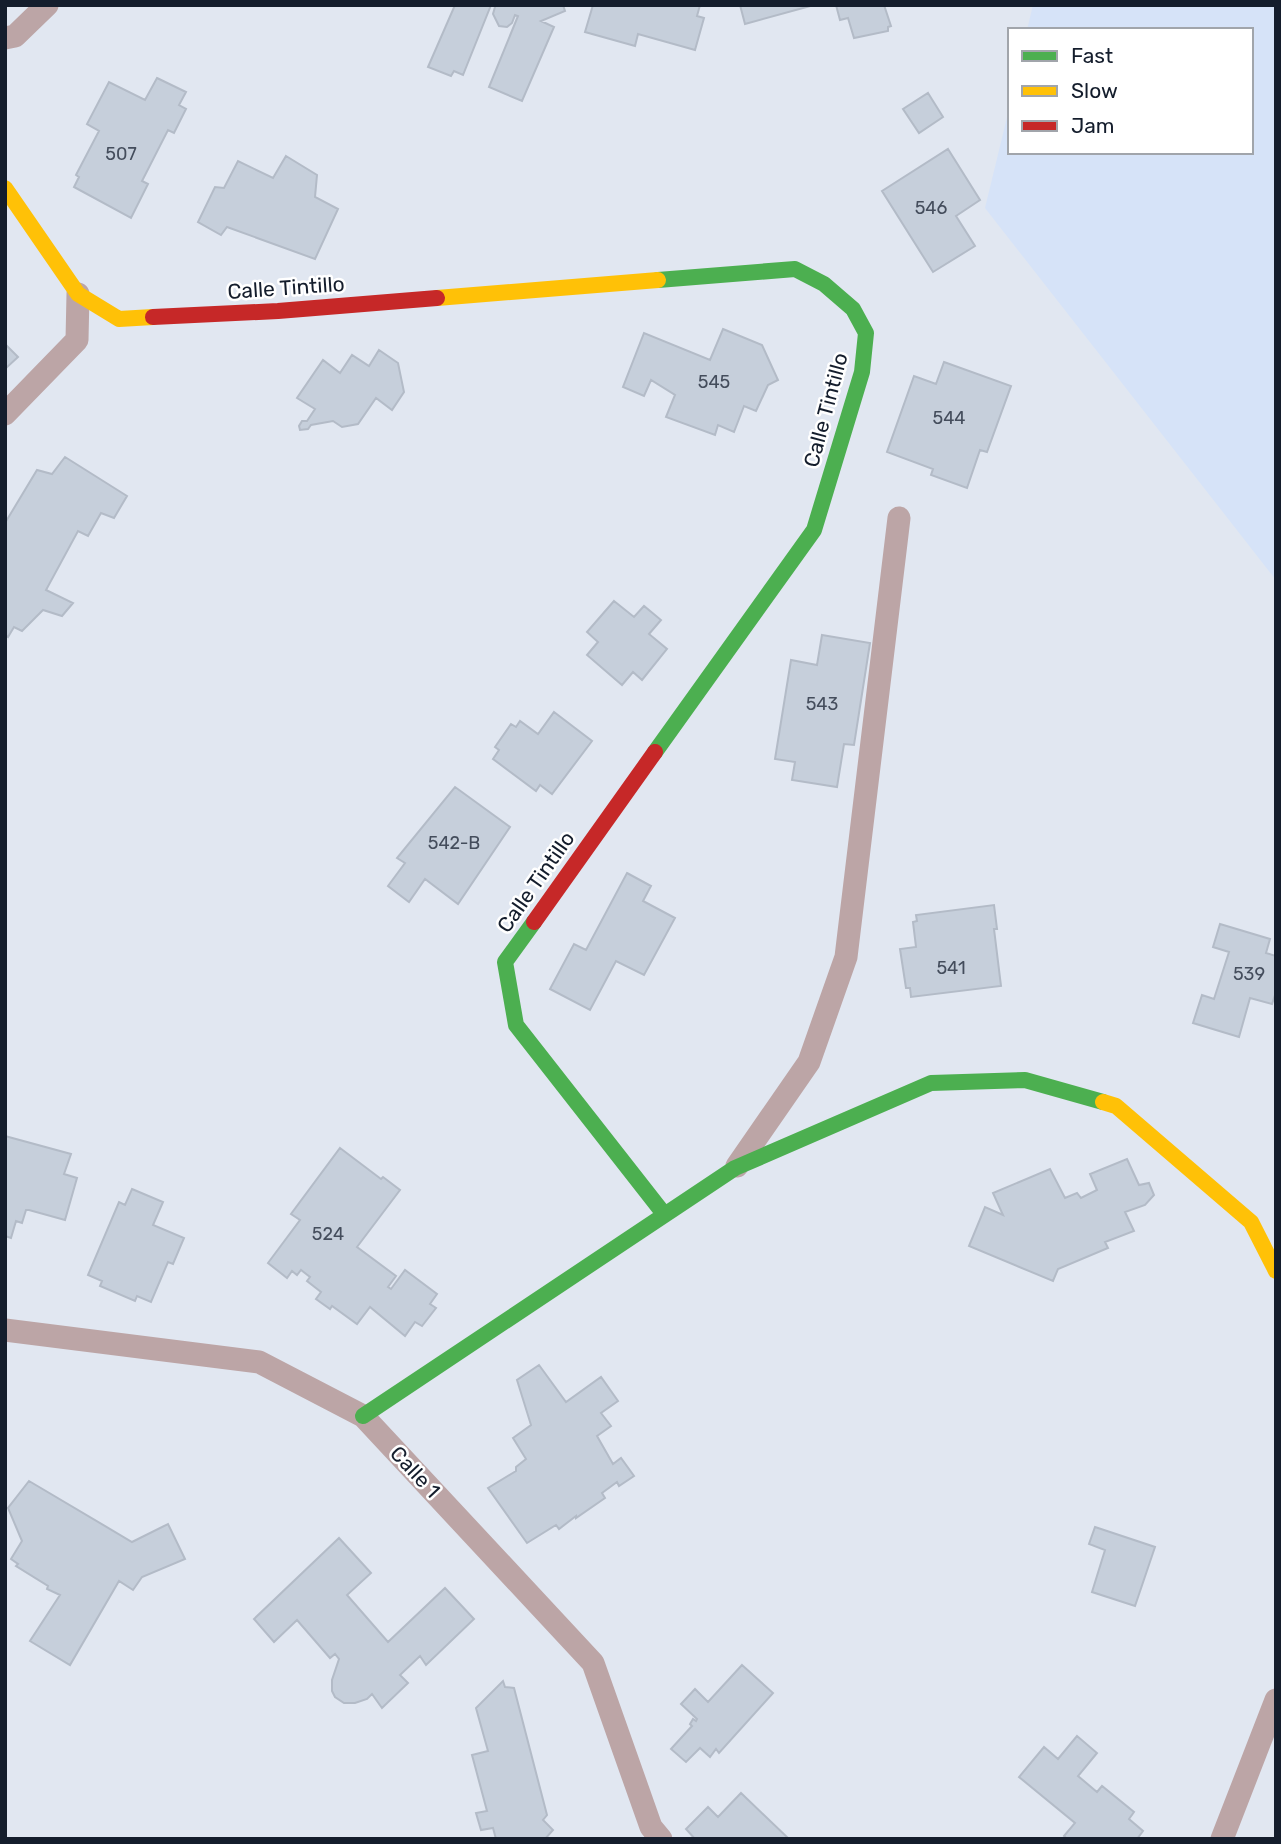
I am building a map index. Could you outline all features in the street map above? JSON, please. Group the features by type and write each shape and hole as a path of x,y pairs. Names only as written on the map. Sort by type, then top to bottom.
{"street":[{"path":"5,38 15,36 47,5"},
{"name":"Calle Tintillo","path":"5,188 78,294 119,319 278,311 795,269 824,284 853,309 866,333 862,372 814,530 505,962 516,1025 664,1214"},
{"path":"5,414 78,340 78,294"},
{"path":"735,1168 809,1062 846,957 899,518"},
{"path":"363,1416 735,1168 932,1083 1025,1080 1116,1106 1251,1222 1276,1271"},
{"name":"Calle 1","path":"5,1330 259,1362 363,1416 593,1663 651,1827 661,1839"},
{"path":"1222,1839 1276,1700"}],"shaded area":[{"path":"1033,5 1276,5 1276,580 985,208 1008,113 1008,154 1253,154 1253,28 1027,28"}],"building":[{"path":"455,5 491,5 463,75 454,71 451,76 428,67"},
{"path":"492,5 563,5 565,11 541,21 554,27 522,101 489,87 518,16 515,15 507,27 499,26 493,14 495,7"},
{"path":"593,5 700,5 697,16 704,18 695,50 638,34 635,46 585,32"},
{"path":"740,5 814,5 745,24"},
{"path":"836,5 884,5 891,26 888,31 854,38 848,18 840,20"},
{"path":"157,78 186,92 179,105 186,109 174,133 168,130 142,181 148,184 131,218 74,187 79,177 76,175 99,131 87,124 109,82 145,100"},
{"path":"928,93 943,117 919,133 903,109"},
{"path":"948,149 980,200 956,216 975,246 933,272 882,191"},
{"path":"286,156 317,175 315,197 338,209 315,259 227,227 221,235 198,222 215,187 224,188 238,161 273,178"},
{"path":"723,329 762,345 778,380 768,385 756,411 744,406 734,432 718,425 715,435 666,417 675,395 651,380 644,396 623,387 644,333 710,360"},
{"path":"5,344 18,357 5,369"},
{"path":"379,350 398,363 404,392 392,410 376,398 358,424 342,427 333,421 300,430 302,421 307,421 315,409 297,398 323,360 340,373 352,355 369,366"},
{"path":"944,362 1011,386 987,452 980,450 967,488 931,475 933,469 887,452 914,376 936,384"},
{"path":"65,457 127,496 114,518 101,513 88,536 78,531 46,590 73,603 62,616 43,610 22,631 14,627 8,637 5,635 5,523 37,470 52,474"},
{"path":"614,601 634,617 644,606 661,620 649,634 667,649 642,680 633,672 622,685 587,655 598,642 587,632"},
{"path":"822,635 870,643 854,745 844,744 837,787 792,780 795,762 775,759 791,660 817,665"},
{"path":"554,712 592,741 552,794 540,785 536,791 493,759 499,750 495,747 511,724 516,727 520,721 538,734"},
{"path":"455,787 510,827 458,904 425,879 409,902 388,886 405,863 397,858"},
{"path":"627,873 651,886 643,901 675,918 644,975 616,961 590,1010 550,989 574,944 586,950"},
{"path":"994,905 1001,986 911,997 910,988 906,988 900,949 916,947 913,922 917,921 916,915"},
{"path":"1220,924 1270,939 1266,953 1276,956 1276,992 1272,1004 1250,998 1239,1037 1193,1023 1202,995 1214,999 1229,952 1213,947"},
{"path":"5,1136 71,1154 64,1174 77,1178 65,1220 26,1210 22,1223 16,1221 11,1238 5,1236"},
{"path":"340,1148 400,1190 357,1247 396,1276 388,1287 391,1289 405,1270 437,1294 430,1304 436,1308 422,1326 415,1322 405,1336 370,1307 357,1324 332,1306 330,1309 316,1299 321,1292 307,1281 310,1277 301,1270 297,1275 292,1271 287,1278 268,1263 300,1220 291,1214"},
{"path":"1127,1159 1139,1185 1149,1183 1154,1195 1145,1205 1125,1212 1134,1231 1105,1242 1108,1248 1058,1269 1053,1281 969,1246 985,1207 1003,1215 993,1193 1050,1169 1065,1198 1077,1193 1081,1198 1097,1190 1090,1174"},
{"path":"132,1189 163,1202 153,1225 184,1238 173,1264 168,1262 151,1302 137,1296 135,1301 100,1286 102,1281 88,1275 119,1202 125,1205"},
{"path":"539,1365 566,1402 601,1377 618,1401 601,1413 611,1426 597,1436 613,1464 621,1458 634,1476 619,1486 617,1482 602,1493 605,1498 559,1529 556,1525 527,1543 488,1488 516,1471 516,1467 526,1459 513,1438 531,1425 517,1380"},
{"path":"29,1481 132,1542 168,1524 185,1559 142,1577 133,1590 119,1581 70,1665 30,1641 60,1595 47,1589 48,1586 16,1566 18,1564 11,1559 22,1541 8,1508"},
{"path":"1095,1527 1155,1547 1135,1606 1092,1592 1105,1550 1089,1544"},
{"path":"339,1538 371,1573 347,1595 388,1642 445,1588 474,1619 426,1665 420,1656 400,1675 408,1683 382,1708 372,1694 355,1703 344,1703 335,1697 332,1680 339,1659 335,1654 330,1658 297,1620 274,1642 254,1619"},
{"path":"742,1665 773,1693 719,1753 716,1749 710,1757 700,1748 686,1762 671,1749 692,1726 690,1724 693,1719 697,1719 681,1704 695,1689 708,1702"},
{"path":"503,1681 505,1687 514,1688 547,1815 543,1820 553,1830 545,1839 496,1839 493,1828 481,1830 476,1813 487,1811 472,1755 488,1751 476,1708"},
{"path":"1077,1736 1097,1753 1078,1776 1097,1792 1102,1786 1134,1812 1129,1819 1143,1831 1137,1839 1067,1839 1064,1836 1075,1823 1019,1777 1044,1747 1058,1759"},
{"path":"741,1793 789,1839 695,1839 686,1829 708,1807 718,1817"}],"traffic: fast":[{"path":"655,752 814,530 862,372 866,333 853,309 824,284 795,269 658,280"},
{"path":"534,922 505,962 516,1025 664,1214"},
{"path":"363,1416 735,1168 931,1083 1025,1080 1103,1102"}],"traffic: slow":[{"path":"5,188 78,294 119,319 153,317"},
{"path":"437,298 658,280"},
{"path":"1103,1102 1116,1106 1251,1222 1276,1271"}],"traffic: jam":[{"path":"153,317 278,311 437,298"},
{"path":"534,922 655,752"}]}
